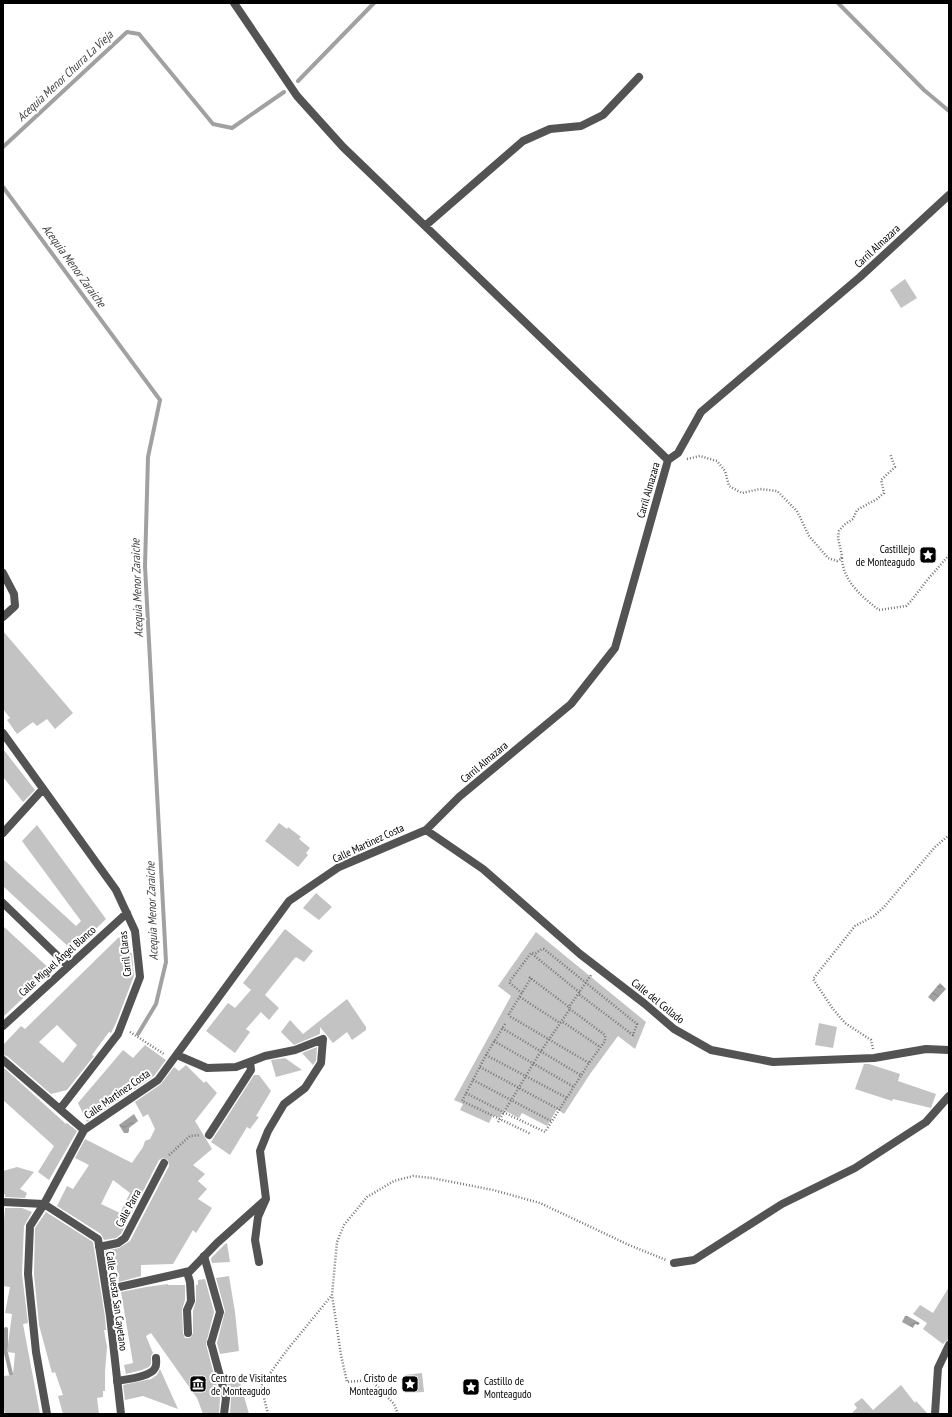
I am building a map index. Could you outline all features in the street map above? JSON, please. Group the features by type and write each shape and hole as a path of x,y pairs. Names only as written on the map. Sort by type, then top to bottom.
{"street":[{"path":"234,3 296,96 343,147 668,460"},
{"path":"425,226 523,141 550,129 581,126 603,115 639,77"},
{"name":"Carril Almazara","path":"426,830 459,797 571,704 615,648 668,460 678,453 701,412 860,277 949,195"},
{"path":"3,573 14,594 15,606 3,617"},
{"name":"Carril Claras","path":"3,733 116,890 135,931 140,977 118,1034 60,1109"},
{"path":"3,833 43,789"},
{"name":"Calle del Collado","path":"426,830 483,870 596,966 645,1004 674,1029 711,1050 773,1062 874,1058 926,1048 949,1050"},
{"name":"Calle Martinez Costa","path":"47,1414 36,1352 28,1274 30,1226 44,1204 84,1130 158,1080 289,902 339,867 426,830"},
{"path":"3,903 68,966"},
{"name":"Calle Miguel Ángel Blanco","path":"3,1026 126,912"},
{"path":"175,1057 207,1068 236,1067 265,1056 295,1050 323,1039 322,1063 305,1088 284,1104 268,1131 260,1150 266,1199 258,1217 254,1240 259,1262"},
{"path":"3,1060 84,1130"},
{"path":"209,1135 251,1070 250,1062"},
{"path":"674,1263 694,1260 782,1204 855,1168 926,1122 949,1096"},
{"name":"Calle Parra","path":"99,1247 118,1243 125,1238 164,1163"},
{"path":"106,1290 190,1271 217,1243 266,1199"},
{"path":"3,1202 44,1204"},
{"name":"Calle Cuesta San Cayetano","path":"44,1204 98,1239 106,1290 121,1414"},
{"path":"204,1256 220,1312 211,1343 226,1398 224,1414"},
{"path":"187,1272 190,1282 191,1301 187,1310 188,1333"},
{"path":"935,1414 938,1368 949,1345"},
{"path":"117,1381 148,1374 153,1371 156,1366 156,1358"}],"path":[{"path":"678,453 688,459 700,456 716,461 725,471 729,486 742,493 760,489 777,490 797,511 809,536 828,558 838,561 842,556"},
{"path":"890,454 896,466 881,480 884,493 877,499 857,510 853,519 844,525 839,531 838,538 842,556 842,564 849,580 857,591 879,610 906,606 949,555"},
{"path":"874,1058 871,1040 845,1023 834,1010 813,979 854,926 874,916 884,907 935,847 949,835"},
{"path":"522,993 510,983 510,981 531,953 536,953 544,949 637,1024 632,1034 580,995 580,992 531,953"},
{"path":"499,1121 541,1051 550,1040 596,966"},
{"path":"466,1093 544,1132 605,1041 606,1035 530,978 509,1014 589,1063"},
{"path":"520,997 560,1023 563,1022 600,1047"},
{"path":"505,1024 486,1055 462,1102 499,1121 531,1134"},
{"path":"502,1028 582,1076"},
{"path":"130,1032 175,1057"},
{"path":"494,1041 574,1087"},
{"path":"486,1055 567,1098"},
{"path":"480,1067 560,1110"},
{"path":"473,1080 551,1121"},
{"path":"164,1163 171,1152 190,1136 195,1136"},
{"path":"398,1414 394,1404 371,1380 348,1382 341,1355 332,1295 337,1242 344,1225 367,1197 394,1181 414,1176 432,1178 493,1190 540,1203 629,1245 674,1263"},
{"path":"268,1414 261,1386 287,1350 332,1295"}],"water":[{"path":"940,983 946,989 934,1002 928,997"},
{"path":"134,1114 138,1121 129,1128 128,1133 124,1133 119,1125"},
{"path":"905,1316 920,1323 918,1325 915,1324 913,1328 902,1322"}],"building":[{"path":"905,279 917,298 901,308 890,290"},
{"path":"3,631 73,713 55,729 47,719 37,726 33,722 17,734 7,720 10,718 3,709"},
{"path":"3,749 35,790 23,802 3,777"},
{"path":"279,823 287,829 288,827 301,837 299,839 310,848 306,853 308,855 298,867 265,841"},
{"path":"37,825 106,919 73,951 3,886 3,859 76,926 81,921 22,841"},
{"path":"316,893 332,907 319,920 303,908"},
{"path":"3,926 52,971 3,1017"},
{"path":"285,929 313,951 304,962 296,957 265,995 279,1008 269,1020 261,1012 246,1029 250,1032 235,1053 206,1031 228,1003 235,1008 251,990 243,983"},
{"path":"536,932 646,1022 635,1049 618,1036 590,1074 564,1114 557,1109 547,1126 522,1113 519,1118 504,1110 499,1118 493,1115 489,1123 460,1110 463,1104 454,1100 511,996 498,986"},
{"path":"119,937 132,954 134,976 111,1033 109,1032 92,1055 94,1056 67,1090 51,1094 7,1056 3,1055 3,1045 21,1026 25,1029","holes":["57,1025 77,1045 63,1063 39,1042"]},
{"path":"347,999 366,1027 366,1030 352,1040 347,1032 333,1043 320,1027 320,1034 294,1045 281,1032 290,1020 303,1034"},
{"path":"819,1023 837,1027 833,1048 815,1045"},
{"path":"145,1045 166,1060 154,1076 87,1122 78,1103 123,1050 133,1058"},
{"path":"317,1047 316,1061 313,1065 302,1053"},
{"path":"285,1058 302,1070 276,1077 271,1060"},
{"path":"864,1064 869,1064 900,1074 898,1081 936,1094 931,1108 893,1099 892,1101 855,1089"},
{"path":"186,1065 204,1083 206,1081 217,1093 195,1121 212,1149 193,1165 205,1174 198,1181 207,1189 198,1199 212,1208 196,1233 193,1230 173,1264 141,1265 141,1276 119,1282 116,1263 108,1264 105,1251 119,1248 130,1241 169,1166 168,1160 163,1158 159,1160 121,1234 116,1238 104,1240 101,1234 57,1206 67,1186 73,1189 89,1165 75,1158 85,1139 132,1163 143,1147 145,1141 150,1139 155,1129 148,1114 143,1117 135,1102 161,1084 174,1067 179,1071","holes":["113,1180 130,1193 120,1213 101,1204"]},
{"path":"3,1067 66,1124 67,1123 77,1131 49,1180 38,1172 54,1146 3,1100"},
{"path":"254,1075 259,1075 271,1091 256,1116 259,1117 250,1129 247,1127 230,1155 211,1142"},
{"path":"17,1167 34,1172 20,1189 27,1193 25,1198 5,1197 5,1194 3,1195 3,1171"},
{"path":"5,1208 22,1208 32,1212 24,1226 22,1274 28,1323 23,1324 40,1414 5,1414 3,1403 3,1376 13,1375 15,1353 7,1352 12,1314 5,1313 10,1287 3,1286 3,1234"},
{"path":"46,1212 93,1242 105,1317 106,1330 104,1330 107,1347 105,1391 103,1391 103,1397 97,1398 99,1414 63,1414 58,1396 63,1395 55,1372 52,1373 39,1325 34,1274 35,1228"},
{"path":"227,1243 230,1262 212,1263 212,1257"},
{"path":"229,1276 239,1351 220,1354 217,1343 225,1311 216,1278"},
{"path":"205,1279 214,1312 206,1344 220,1398 219,1414 203,1414 197,1398 151,1333 146,1336 153,1353 149,1367 126,1374 124,1365 133,1363 121,1292 168,1284 185,1285 185,1300 182,1310 183,1333 185,1338 189,1338 193,1333 193,1311 196,1301 196,1285 198,1285 198,1280"},
{"path":"949,1287 949,1340 943,1344 923,1329 927,1323 913,1314 920,1305 933,1313"},
{"path":"160,1369 178,1409 143,1396 125,1400 123,1385 151,1379 157,1375"},
{"path":"422,1373 424,1392 405,1393 405,1375"},
{"path":"238,1375 249,1414 230,1414 231,1397 226,1379"},
{"path":"901,1385 915,1403 916,1401 928,1414 851,1414 857,1408 854,1404 862,1398 873,1410"}],"waterway":[{"name":"Acequia Menor Churra La Vieja","path":"298,81 374,3"},
{"path":"838,3 924,90 949,111"},
{"name":"Acequia Menor Churra La Vieja","path":"3,147 127,32 139,34 213,124 232,128 284,92"},
{"name":"Acequia Menor Zaraiche","path":"3,187 160,400 148,457 145,566 166,962 156,1004 138,1034"},
{"name":"Acequia Menor Zaraiche","path":"6,1329 6,1353 11,1374"}],"place":[{"name":"Castillejo de Monteagudo","path":"928,555"},
{"name":"Centro de Visitantes de Monteagudo","path":"198,1384"},
{"name":"Cristo de Monteagudo","path":"410,1384"},
{"name":"Castillo de Monteagudo","path":"471,1387"}]}
